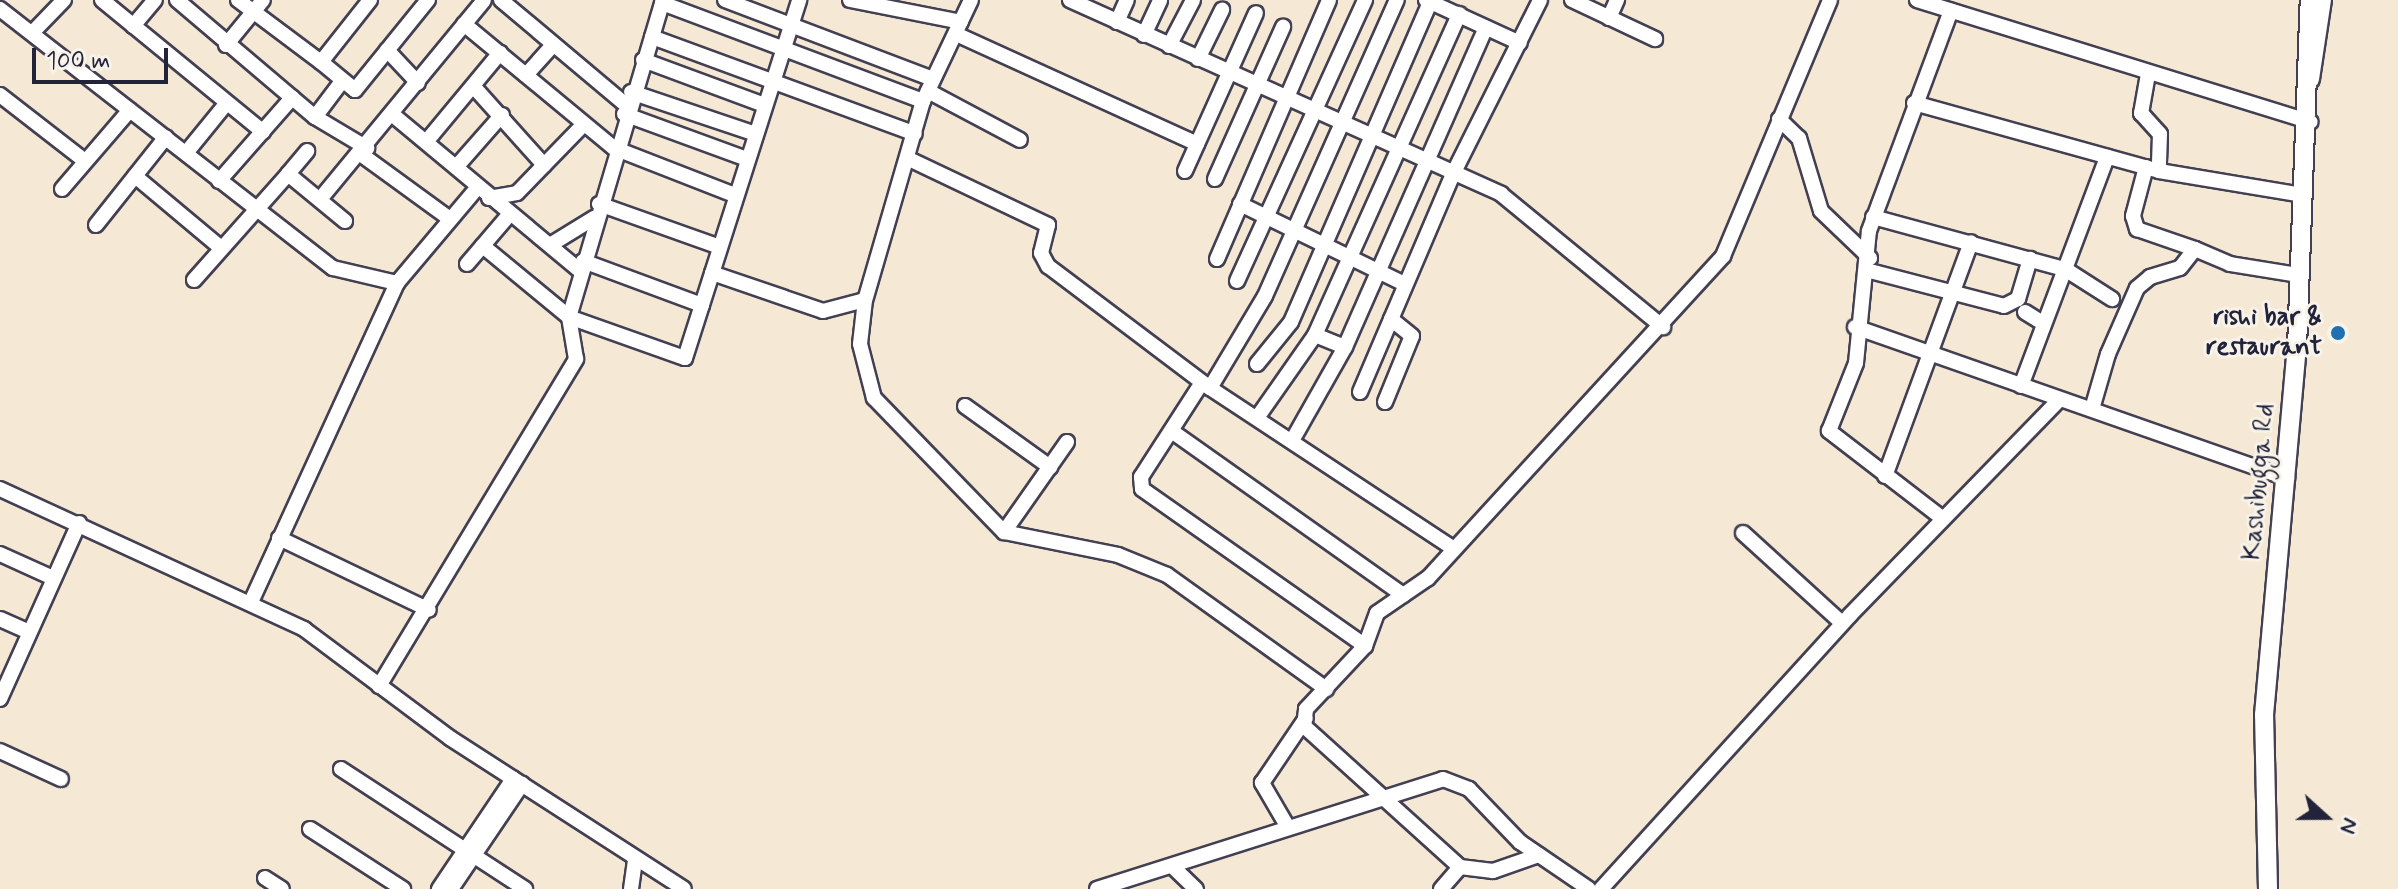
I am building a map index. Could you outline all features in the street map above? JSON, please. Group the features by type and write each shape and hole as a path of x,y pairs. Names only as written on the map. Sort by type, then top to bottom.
{"main road":[{"name":"Kashibugga Rd","path":"2310,0 2303,60 2310,79"},
{"name":"Kashibugga Rd","path":"2268,889 2264,715 2287,478 2302,195 2310,122 2310,79 2322,0"}],"street":[{"path":"32,33 64,0"},
{"path":"102,0 263,132"},
{"path":"133,26 155,0"},
{"path":"177,0 226,45 315,117 450,219"},
{"path":"238,0 355,90 428,0"},
{"path":"226,45 263,0"},
{"path":"321,62 370,0"},
{"path":"321,198 364,152 484,0"},
{"path":"501,0 627,104 744,158"},
{"path":"725,0 792,23 928,90 1020,140"},
{"path":"483,246 569,317 685,358 720,247 732,194 799,0"},
{"path":"850,0 958,28 1197,144"},
{"path":"971,0 928,90 865,300 860,344 874,398 1004,532 1142,564 1326,689"},
{"path":"1070,0 1097,6 1117,22 1144,35 1370,136 1399,146 1510,200 1663,327"},
{"path":"1117,22 1127,0"},
{"path":"1144,35 1160,0"},
{"path":"1169,46 1193,0"},
{"path":"1217,259 1329,0"},
{"path":"1237,281 1365,0"},
{"path":"1365,646 1142,489 1141,477 1205,386 1294,235 1397,0"},
{"path":"1360,392 1454,172 1540,0"},
{"path":"1572,0 1655,39"},
{"path":"1609,18 1617,0"},
{"path":"1286,824 1262,783 1326,689 1365,646 1377,613 1403,595 1454,549 1663,327 1723,256 1830,0"},
{"path":"1917,0 2310,122"},
{"path":"1257,364 1291,322 1429,1 1520,43"},
{"path":"379,686 429,610 573,370 569,317 581,266 627,104 662,2 783,48 928,90"},
{"path":"0,9 166,137 254,211 333,268 397,283"},
{"path":"1198,59 1222,10"},
{"path":"1942,518 1829,431 1856,363 1855,327 1870,265 1873,217 1951,11"},
{"path":"1185,171 1256,13"},
{"path":"1259,415 1315,335 1459,14"},
{"path":"464,24 614,148 732,194"},
{"path":"1215,179 1283,27"},
{"path":"1293,439 1345,347 1486,28"},
{"path":"652,37 774,79 915,134"},
{"path":"526,75 553,45"},
{"path":"387,50 418,83"},
{"path":"426,142 500,53"},
{"path":"643,60 762,104"},
{"path":"2148,74 2141,113 2160,134 2152,169 2133,216 2137,229 2230,264 2298,275"},
{"path":"315,117 343,80"},
{"path":"474,87 544,165"},
{"path":"0,95 85,161"},
{"path":"219,181 292,98"},
{"path":"1914,103 2152,169 2302,195"},
{"path":"186,153 226,104"},
{"path":"627,104 753,133"},
{"path":"62,189 130,110"},
{"path":"393,115 457,166 509,215 581,266 702,305"},
{"path":"457,166 502,115"},
{"path":"1779,119 1799,138 1821,211 1870,265 2010,306 2030,259"},
{"path":"489,198 517,193 583,125"},
{"path":"96,225 166,137"},
{"path":"194,280 307,151"},
{"path":"2021,386 2107,157"},
{"path":"909,159 1048,225 1041,253 1048,266 1205,386 1259,415 1454,549"},
{"path":"288,174 321,198 345,221"},
{"path":"135,176 221,248"},
{"path":"251,602 397,283 477,188"},
{"path":"1240,204 1294,235 1405,284"},
{"path":"550,245 596,211"},
{"path":"596,211 720,247"},
{"path":"467,264 509,215"},
{"path":"1873,217 2065,269 2112,299"},
{"path":"1885,476 1971,242"},
{"path":"2092,409 2137,288 2180,268 2195,249"},
{"path":"712,273 823,311 865,300"},
{"path":"2025,312 2044,324"},
{"path":"1385,402 1412,336 1391,319"},
{"path":"1855,327 2287,478"},
{"path":"1315,335 1345,347"},
{"path":"1607,887 1842,623 2059,400"},
{"path":"965,406 1050,467"},
{"path":"1173,432 1403,595"},
{"path":"1004,532 1067,442"},
{"path":"0,489 304,629 379,686 518,782 684,889"},
{"path":"0,699 3,683 79,523"},
{"path":"1743,533 1842,623"},
{"path":"279,538 429,610"},
{"path":"0,554 53,578"},
{"path":"0,619 29,632"},
{"path":"1306,717 1304,726 1460,867 1493,871 1539,855"},
{"path":"0,751 61,779"},
{"path":"341,769 525,889"},
{"path":"1097,889 1173,867 1286,824 1380,795 1455,780 1539,855 1589,889"},
{"path":"439,889 471,851 518,782"},
{"path":"310,829 403,889"},
{"path":"451,889 471,851"},
{"path":"631,889 635,859"},
{"path":"1173,867 1196,889"},
{"path":"1441,889 1460,867"},
{"path":"265,878 282,889"}],"place":[{"name":"rishi bar & restaurant","path":"2338,333"}]}
